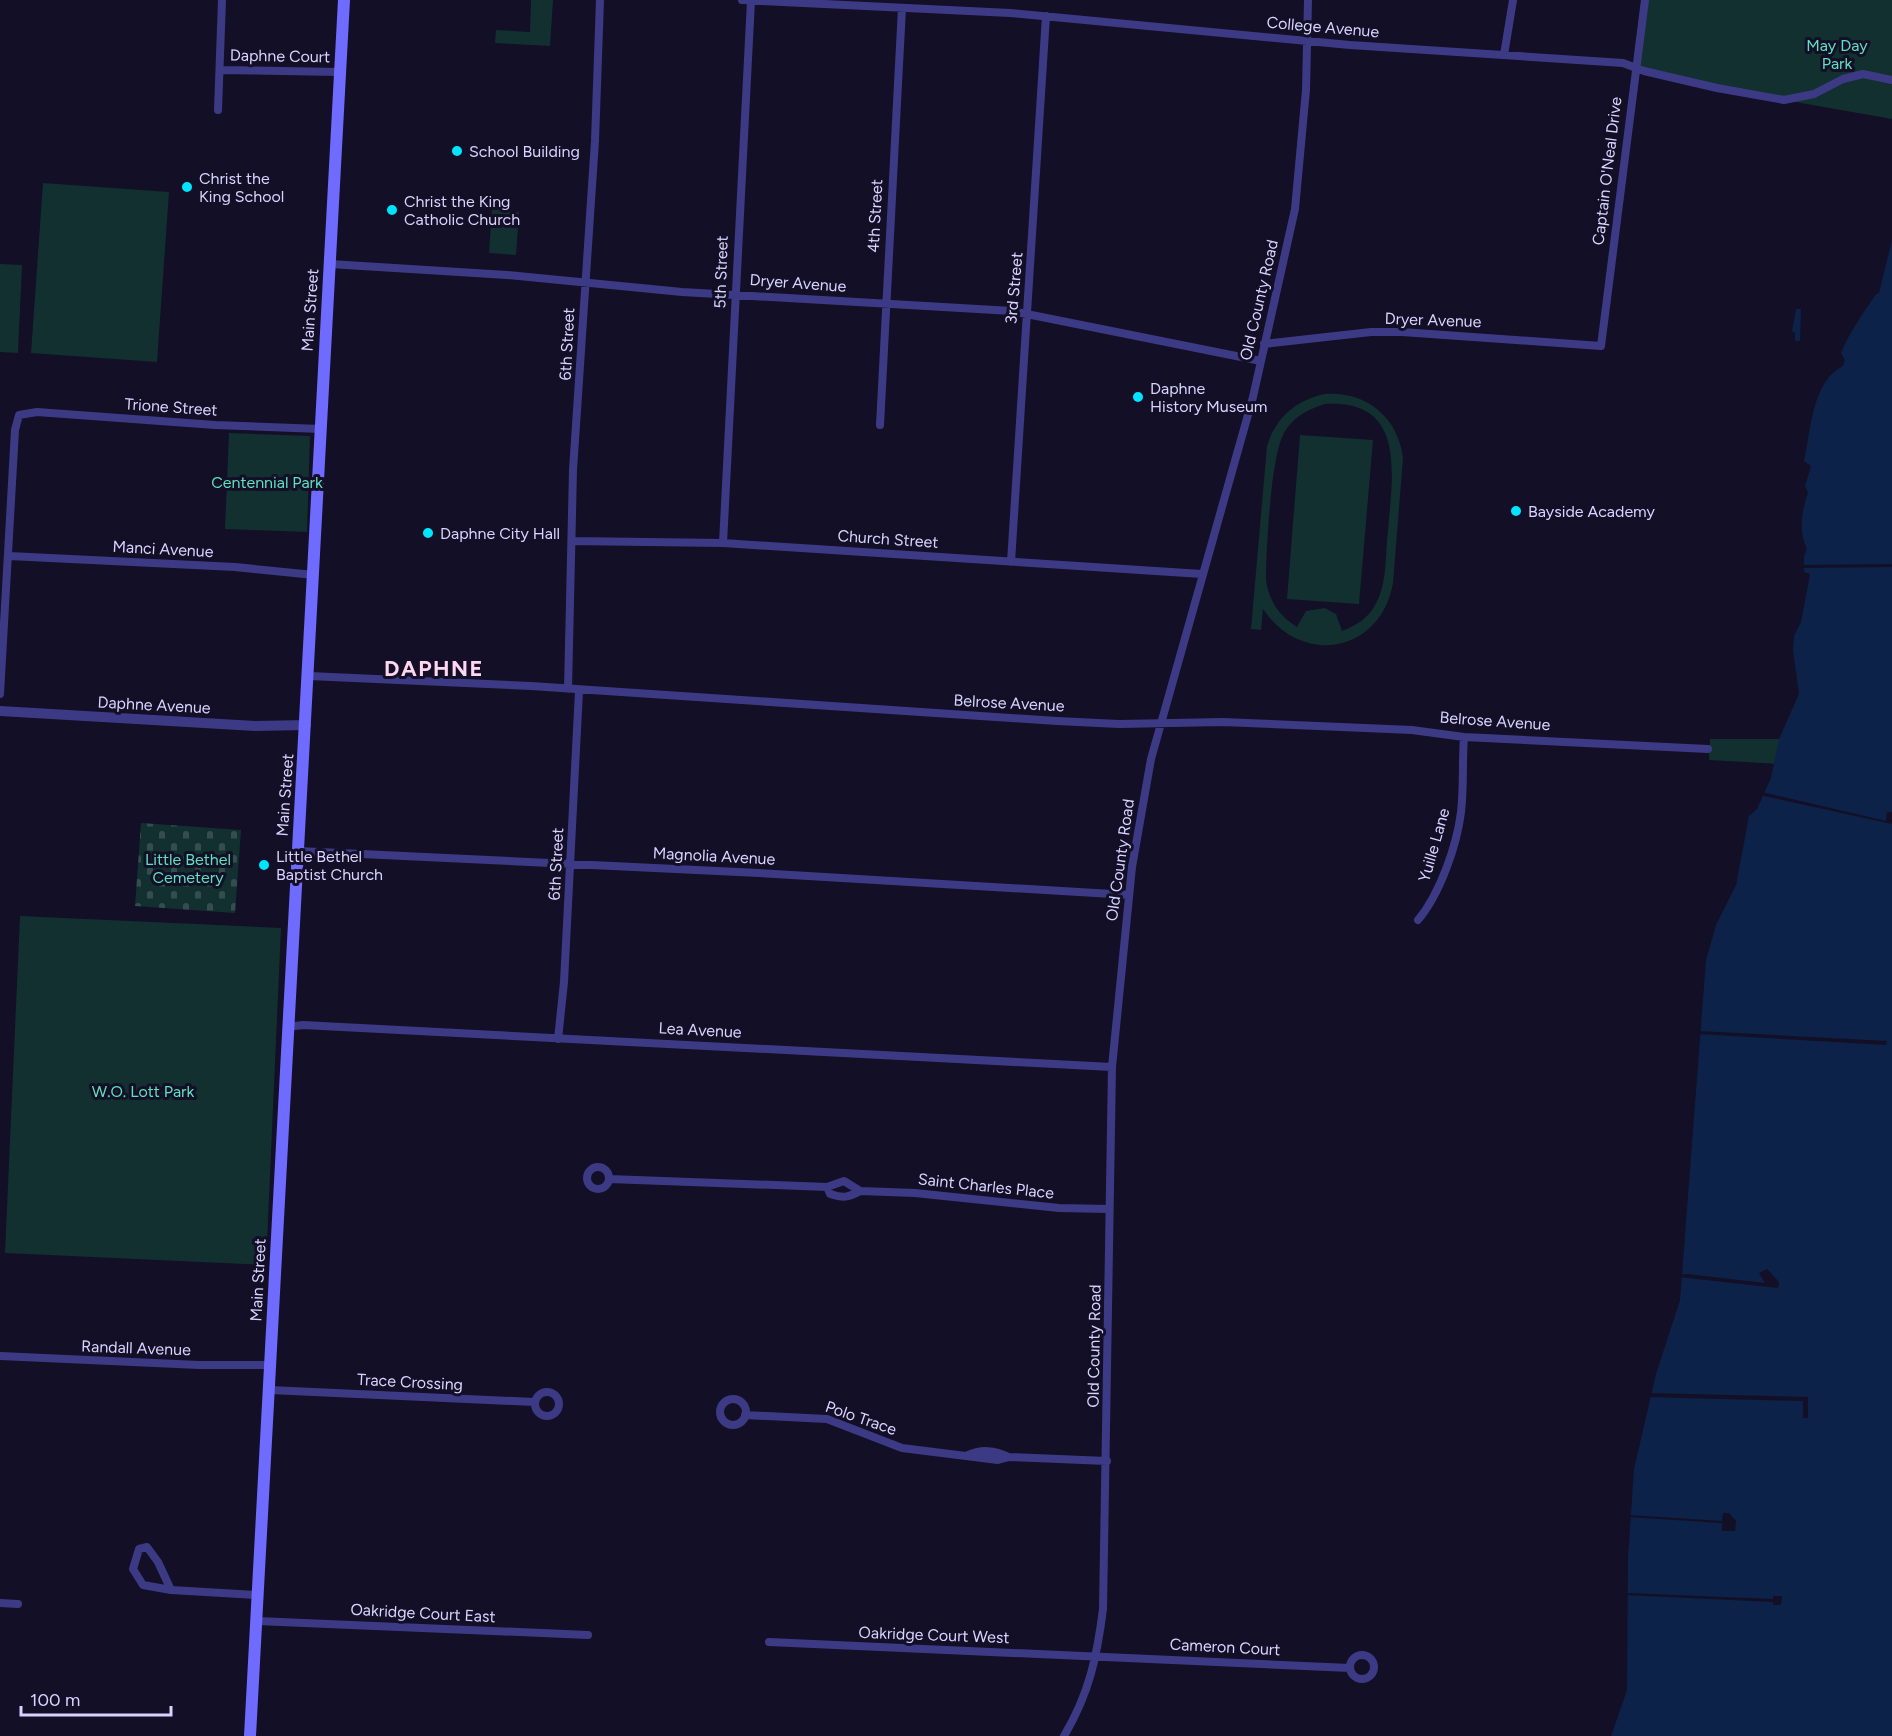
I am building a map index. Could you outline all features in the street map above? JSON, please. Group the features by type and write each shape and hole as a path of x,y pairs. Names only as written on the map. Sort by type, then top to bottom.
{"main road":[{"name":"Main Street","path":"250,1736 270,1390 287,1027 315,575 344,0"}],"street":[{"path":"218,110 222,0"},
{"name":"6th Street","path":"568,689 573,470 595,141 600,0"},
{"name":"Old County Road","path":"1064,1736 1085,1696 1098,1656 1103,1609 1112,1067 1129,895 1144,796 1161,722 1253,397 1297,197 1309,39 1308,0"},
{"path":"1504,55 1513,0"},
{"name":"Captain O'Neal Drive","path":"1601,346 1634,67 1645,0"},
{"name":"College Avenue","path":"752,1 1046,16 1265,38 1309,39 1350,45 1623,63 1716,88 1784,100 1814,94 1843,80 1863,74 1892,80"},
{"name":"5th Street","path":"723,543 752,1"},
{"name":"4th Street","path":"880,425 884,304 902,8"},
{"name":"3rd Street","path":"1011,562 1046,16"},
{"name":"Daphne Court","path":"220,70 339,72"},
{"name":"Dryer Avenue","path":"330,264 507,275 585,284 1026,312 1261,361"},
{"name":"Dryer Avenue","path":"1264,344 1371,332 1402,332 1601,346"},
{"name":"Trione Street","path":"9,556 15,430 19,415 37,412 217,425 321,429"},
{"name":"Church Street","path":"572,541 723,543 1202,574"},
{"path":"0,694 9,556"},
{"name":"Manci Avenue","path":"9,556 235,567 315,575"},
{"name":"Belrose Avenue","path":"309,676 568,689 1057,721 1412,730 1464,737 1708,749"},
{"name":"6th Street","path":"558,1039 564,982 579,691"},
{"name":"Daphne Avenue","path":"0,711 255,726 306,725"},
{"name":"Yuille Lane","path":"1418,920 1437,891 1458,827 1462,805 1464,737"},
{"name":"Magnolia Avenue","path":"298,850 1129,895"},
{"name":"Lea Avenue","path":"287,1027 303,1025 1112,1067"},
{"name":"Saint Charles Place","path":"609,1179 827,1187 844,1181 860,1191 915,1193 1059,1208 1109,1209"},
{"name":"Saint Charles Place","path":"827,1187 830,1194 841,1198 850,1197 860,1191"},
{"name":"Randall Avenue","path":"0,1356 199,1365 271,1365"},
{"name":"Trace Crossing","path":"270,1390 534,1402"},
{"name":"Polo Trace","path":"745,1415 827,1419 902,1448 927,1453 998,1460 1009,1457 1107,1461"},
{"path":"171,1590 158,1562 147,1547 139,1549 133,1569 143,1585 171,1590 257,1595"},
{"path":"0,1603 18,1604"},
{"name":"Oakridge Court East","path":"257,1621 588,1635"},
{"name":"Oakridge Court West","path":"769,1642 1098,1656"},
{"name":"Cameron Court","path":"1098,1656 1350,1668"}],"green space":[{"path":"531,0 553,0 550,46 495,43 496,30 530,32"},
{"name":"May Day Park","path":"1645,0 1892,0 1892,119 1784,100 1634,67"},
{"path":"43,183 169,192 157,362 31,353"},
{"path":"492,209 519,212 516,255 489,253"},
{"path":"0,264 22,265 18,353 0,352"},
{"path":"1340,394 1366,402 1378,410 1394,430 1403,458 1393,583 1386,607 1373,625 1357,637 1338,644 1318,645 1298,639 1279,627 1263,609 1261,630 1251,629 1267,446 1276,426 1288,411 1315,397","holes":["1325,404 1352,406 1370,414 1382,428 1389,445 1392,487 1382,589 1368,615 1347,629 1342,631 1336,614 1325,608 1306,611 1297,627 1276,607 1266,580 1270,504 1279,444 1288,427 1307,411"]},
{"name":"Centennial Park","path":"229,433 310,436 307,532 225,529"},
{"path":"1300,435 1373,440 1359,604 1287,599"},
{"path":"1710,739 1779,739 1781,764 1709,760"},
{"name":"Little Bethel Cemetery","path":"141,823 241,830 235,913 135,906"},
{"name":"W.O. Lott Park","path":"20,916 281,928 266,1265 5,1253"}],"water":[{"path":"1892,240 1892,1736 1611,1736 1627,1690 1628,1557 1634,1469 1656,1374 1680,1300 1706,960 1716,925 1736,885 1749,816 1757,809 1771,778 1779,739 1799,694 1793,651 1794,636 1801,622 1810,574 1804,572 1804,556 1807,548 1804,542 1802,521 1808,493 1805,486 1811,466 1804,461 1814,407 1825,383 1843,366 1845,360 1841,353 1852,331 1876,294 1879,293"},
{"path":"1796,309 1801,309 1800,341 1795,341 1795,332 1792,332"}],"pier":[{"path":"1892,564 1892,567 1801,568 1801,565"},
{"path":"1762,792 1886,821 1887,812 1892,812 1892,824 1760,795"},
{"path":"1698,1031 1887,1041 1886,1045 1698,1034"},
{"path":"1767,1269 1779,1282 1778,1288 1679,1277 1679,1275 1687,1274 1765,1283 1759,1273"},
{"path":"1649,1393 1808,1397 1808,1418 1803,1418 1803,1401 1648,1397"},
{"path":"1723,1513 1729,1513 1736,1521 1735,1531 1722,1531 1722,1523 1628,1517 1628,1515 1722,1521"},
{"path":"1626,1593 1773,1599 1773,1596 1782,1596 1781,1605 1773,1605 1773,1602 1626,1595"}],"place":[{"name":"School Building","path":"457,151"},
{"name":"Christ the King School","path":"187,187"},
{"name":"Christ the King Catholic Church","path":"392,210"},
{"name":"Daphne History Museum","path":"1138,397"},
{"name":"Bayside Academy","path":"1516,511"},
{"name":"Daphne City Hall","path":"428,533"},
{"name":"Little Bethel Baptist Church","path":"264,865"}],"district":[{"name":"DAPHNE","path":"434,668"}]}
